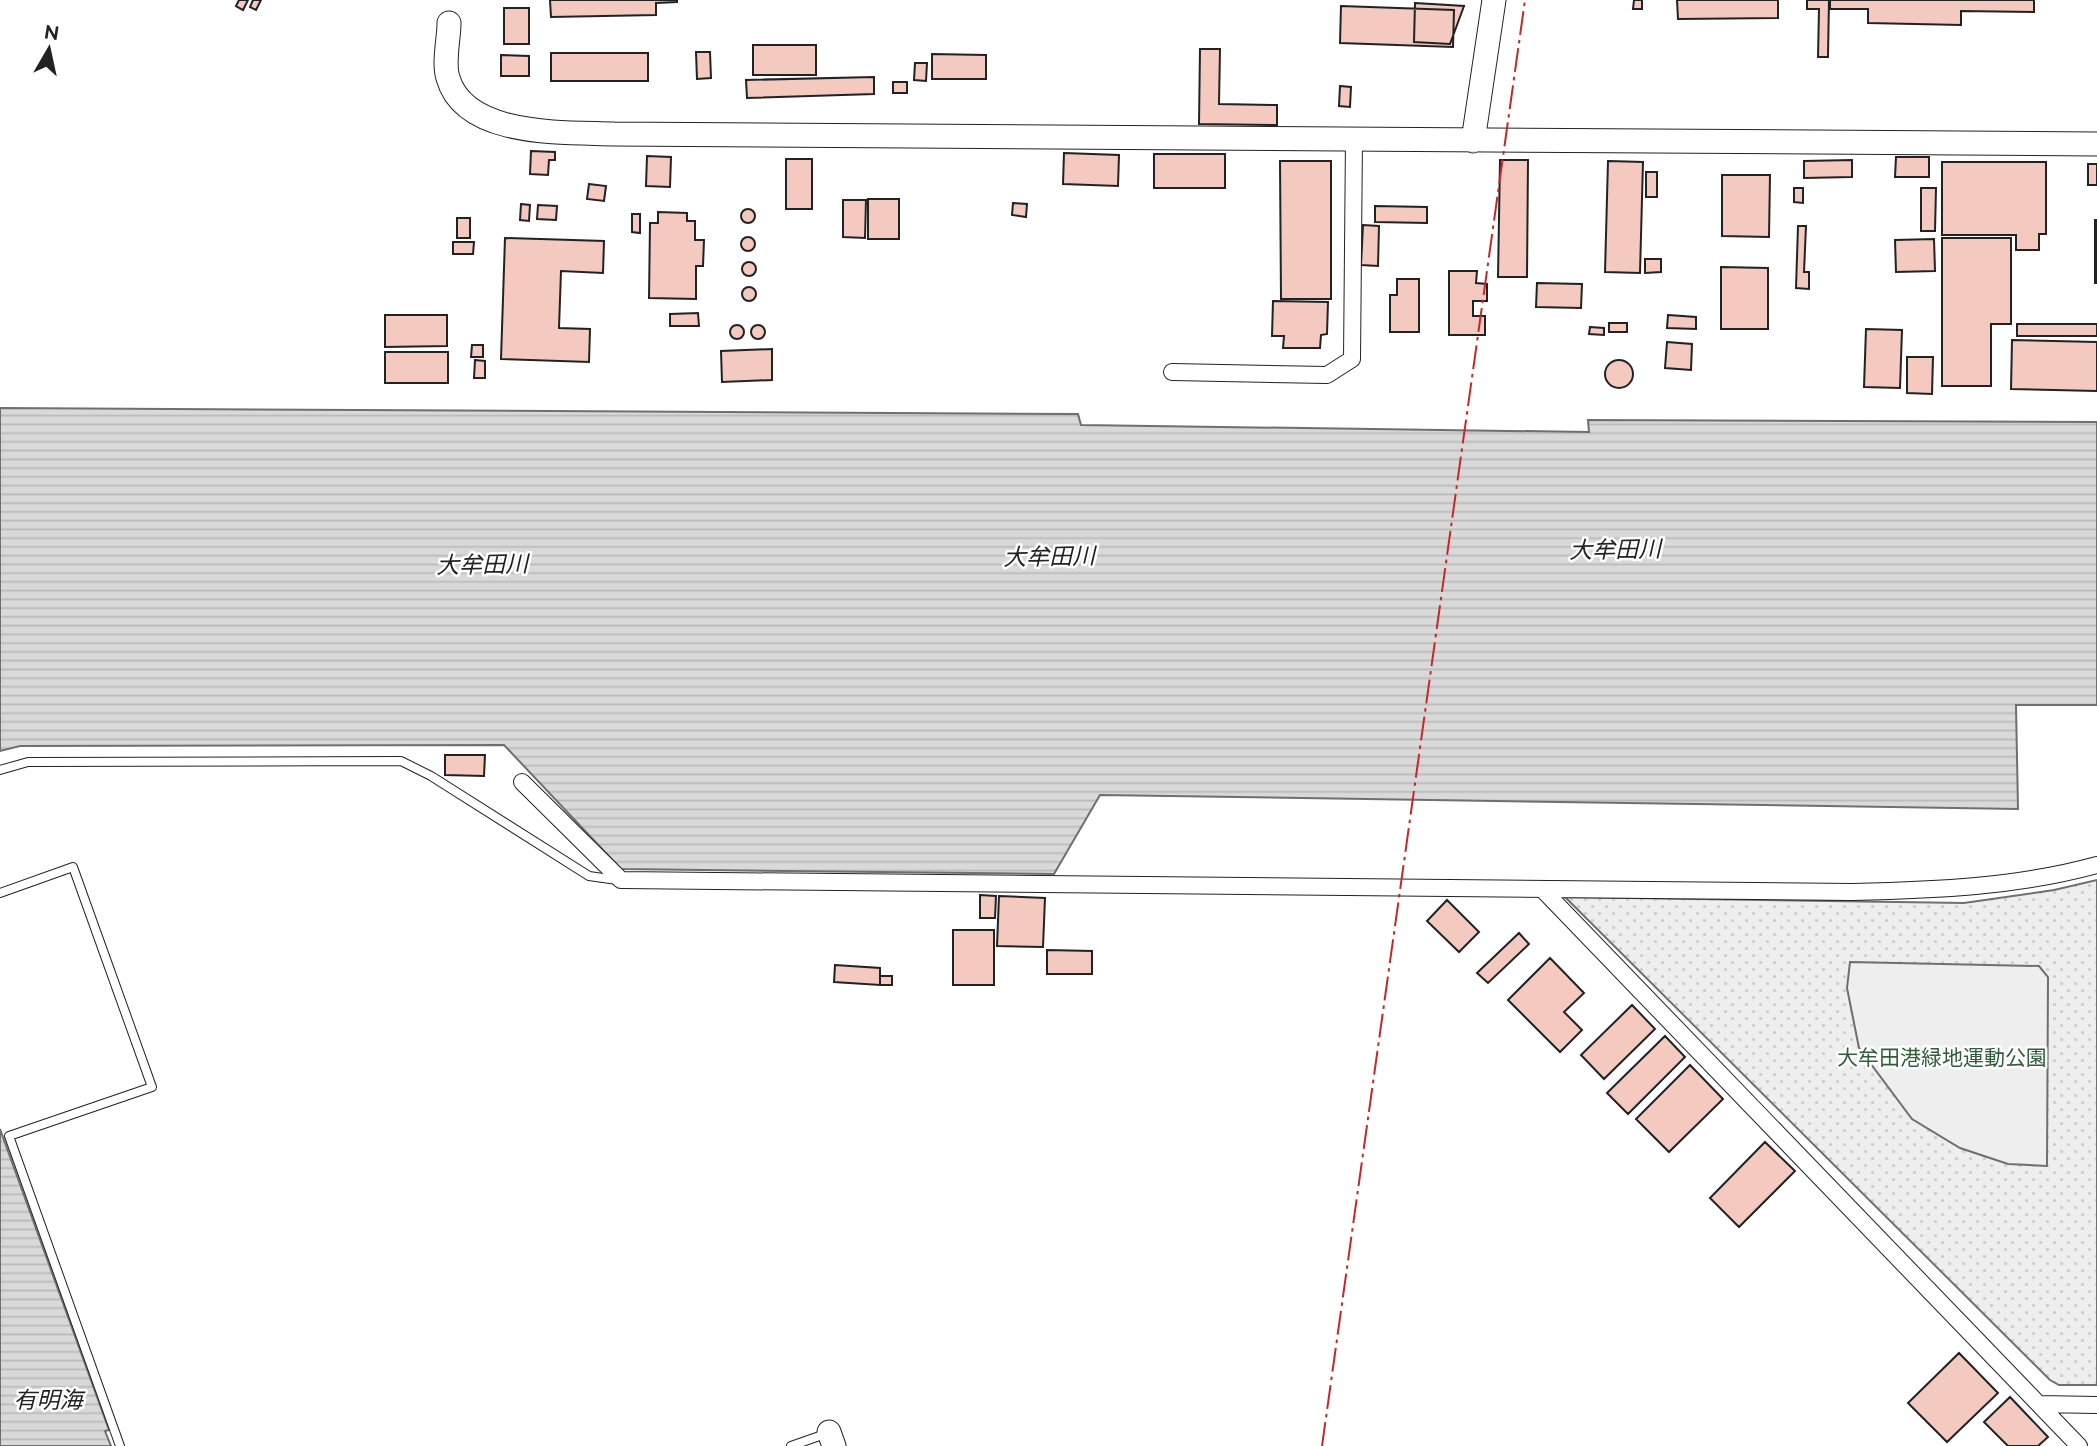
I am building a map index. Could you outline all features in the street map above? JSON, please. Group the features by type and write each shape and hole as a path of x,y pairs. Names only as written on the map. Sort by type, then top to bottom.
{"street":[{"path":"1473,141 1494,0"},
{"path":"449,23 447,78 460,97 481,116 520,129 614,134 2097,144"},
{"path":"1172,372 1327,375 1352,359 1354,138"},
{"path":"522,782 621,880 1852,892 1959,889 2066,873 2097,865"},
{"path":"1543,890 2079,1446"},
{"path":"2040,1404 2097,1405"}],"lane":[{"path":"0,770 28,762 401,761 431,776 589,876 621,880"},
{"path":"0,893 73,867 152,1087 9,1136 120,1446"},
{"path":"791,1446 831,1439"}],"green space":[{"name":"大牟田港緑地運動公園","path":"2097,880 2097,1385 2059,1385 2050,1380 1565,897 1964,903 2054,890"},
{"path":"1850,962 2039,966 2048,977 2047,1166 2008,1164 1960,1148 1912,1119 1859,1048 1847,988"}],"water":[{"name":"大牟田川","path":"0,408 1078,414 1081,425 1589,432 1588,420 2097,422 2097,705 2016,705 2018,809 1100,795 1054,874 621,869 504,745 20,746 0,751"},
{"name":"有明海","path":"0,1129 109,1430 105,1431 111,1446 0,1446"}],"building":[{"path":"239,0 248,0 243,10 236,6"},
{"path":"253,0 261,0 256,10 250,7"},
{"path":"550,0 677,2 656,3 656,15 551,17"},
{"path":"1634,0 1642,0 1642,9 1633,9"},
{"path":"1677,0 1778,0 1778,18 1678,19"},
{"path":"1807,0 1829,0 1828,57 1818,57 1819,9 1807,9"},
{"path":"1830,0 2034,0 2034,12 1961,11 1961,25 1868,23 1868,9 1830,9"},
{"path":"1415,3 1464,6 1450,44 1414,42"},
{"path":"1341,6 1454,10 1453,47 1340,43"},
{"path":"504,8 529,8 529,44 504,44"},
{"path":"753,45 816,45 816,75 753,75"},
{"path":"1200,49 1220,49 1219,104 1277,105 1277,125 1199,124"},
{"path":"696,52 710,52 711,78 697,79"},
{"path":"551,53 648,53 648,81 551,81"},
{"path":"932,54 986,55 986,79 932,79"},
{"path":"501,55 529,56 529,76 501,76"},
{"path":"915,63 927,63 926,81 914,80"},
{"path":"874,77 874,94 747,98 746,80"},
{"path":"893,82 907,82 907,93 893,93"},
{"path":"1340,86 1351,87 1350,107 1339,106"},
{"path":"531,151 555,152 555,160 549,160 548,175 530,174"},
{"path":"1064,153 1119,155 1118,186 1063,184"},
{"path":"1154,154 1225,154 1225,188 1154,188"},
{"path":"647,156 671,157 670,187 646,186"},
{"path":"1896,157 1929,157 1929,177 1895,177"},
{"path":"786,159 812,159 812,209 786,209"},
{"path":"1500,160 1528,160 1527,277 1498,277"},
{"path":"1852,160 1852,177 1804,178 1804,161"},
{"path":"1280,161 1331,161 1331,299 1281,299"},
{"path":"1608,161 1643,162 1640,273 1605,272"},
{"path":"1942,162 2046,162 2046,234 2039,234 2039,250 2016,250 2016,235 1942,235"},
{"path":"2088,164 2097,164 2097,185 2088,185"},
{"path":"1646,172 1657,172 1657,197 1646,197"},
{"path":"1722,175 1770,175 1769,237 1722,236"},
{"path":"589,184 606,186 604,201 587,199"},
{"path":"1794,188 1803,188 1803,203 1794,202"},
{"path":"1921,188 1936,188 1935,231 1921,231"},
{"path":"868,199 899,199 899,239 868,239"},
{"path":"843,200 866,200 865,238 843,237"},
{"path":"1013,203 1027,204 1026,217 1012,215"},
{"path":"521,204 530,205 529,221 520,220"},
{"path":"538,205 557,206 556,220 537,219"},
{"path":"1375,206 1427,207 1427,223 1375,222"},
{"path":"745,209 751,209 755,216 751,223 745,223 741,219 741,213"},
{"path":"658,212 687,213 687,221 695,221 695,240 704,240 703,266 696,266 696,299 649,298 650,223 658,223"},
{"path":"632,214 640,214 640,233 632,232"},
{"path":"457,218 470,218 470,238 457,238"},
{"path":"2097,220 2097,283 2095,283"},
{"path":"1363,225 1379,226 1378,266 1361,265"},
{"path":"1798,226 1806,226 1804,272 1809,272 1809,289 1796,288"},
{"path":"745,237 751,237 755,244 751,251 745,251 741,247 741,241"},
{"path":"505,238 604,241 603,273 561,271 559,328 590,329 589,362 501,359"},
{"path":"1942,238 2011,238 2011,324 1991,324 1991,386 1942,386"},
{"path":"1934,239 1935,271 1896,272 1895,240"},
{"path":"453,242 474,242 473,254 453,254"},
{"path":"1645,259 1661,259 1661,272 1645,273"},
{"path":"746,262 752,262 756,269 752,276 746,276 742,272 742,266"},
{"path":"1721,267 1768,268 1768,329 1721,329"},
{"path":"1449,271 1477,271 1476,283 1487,284 1487,301 1473,301 1473,316 1485,316 1485,335 1449,335"},
{"path":"1397,279 1419,279 1419,332 1390,332 1390,295 1397,295"},
{"path":"1537,283 1582,284 1581,308 1536,307"},
{"path":"746,287 752,287 756,294 752,301 746,301 742,297 742,291"},
{"path":"1273,301 1328,302 1327,334 1321,335 1320,348 1283,348 1284,336 1272,336"},
{"path":"698,313 699,326 670,326 670,314"},
{"path":"385,315 447,315 447,346 385,347"},
{"path":"1668,315 1696,317 1696,329 1667,328"},
{"path":"1609,323 1627,323 1627,332 1609,332"},
{"path":"2017,324 2097,324 2097,336 2017,336"},
{"path":"734,325 740,325 744,332 740,339 734,339 730,335 730,329"},
{"path":"755,325 761,325 765,332 761,339 755,339 751,335 751,329"},
{"path":"1590,327 1604,328 1604,335 1589,334"},
{"path":"1866,329 1902,330 1900,388 1864,387"},
{"path":"2012,340 2097,342 2097,391 2011,389"},
{"path":"1667,342 1692,344 1691,370 1665,368"},
{"path":"472,345 483,345 483,357 471,357"},
{"path":"772,349 772,380 722,382 721,351"},
{"path":"385,352 448,352 448,383 385,383"},
{"path":"1907,357 1933,357 1932,394 1907,393"},
{"path":"475,360 485,361 485,378 474,378"},
{"path":"1619,360 1629,364 1633,374 1629,384 1619,388 1609,384 1605,374 1609,364"},
{"path":"445,755 485,755 484,776 445,775"},
{"path":"980,895 996,896 995,918 980,918"},
{"path":"999,896 1045,898 1043,947 997,946"},
{"path":"1447,900 1479,932 1459,952 1427,921"},
{"path":"953,930 994,930 994,985 953,985"},
{"path":"1519,933 1529,944 1488,983 1477,973"},
{"path":"1047,950 1092,951 1092,974 1047,974"},
{"path":"1550,958 1584,993 1564,1012 1582,1030 1560,1052 1508,1000"},
{"path":"835,965 880,968 880,985 834,982"},
{"path":"880,976 892,976 892,985 880,985"},
{"path":"1632,1005 1655,1029 1604,1079 1581,1055"},
{"path":"1665,1036 1685,1057 1628,1114 1607,1093"},
{"path":"1690,1065 1723,1099 1669,1152 1636,1119"},
{"path":"1765,1142 1795,1171 1739,1227 1710,1198"},
{"path":"1959,1353 1998,1393 1947,1442 1908,1403"},
{"path":"2010,1397 2048,1437 2038,1446 2008,1446 1984,1422"}],"power":[{"path":"1322,1446 1525,0"}]}
